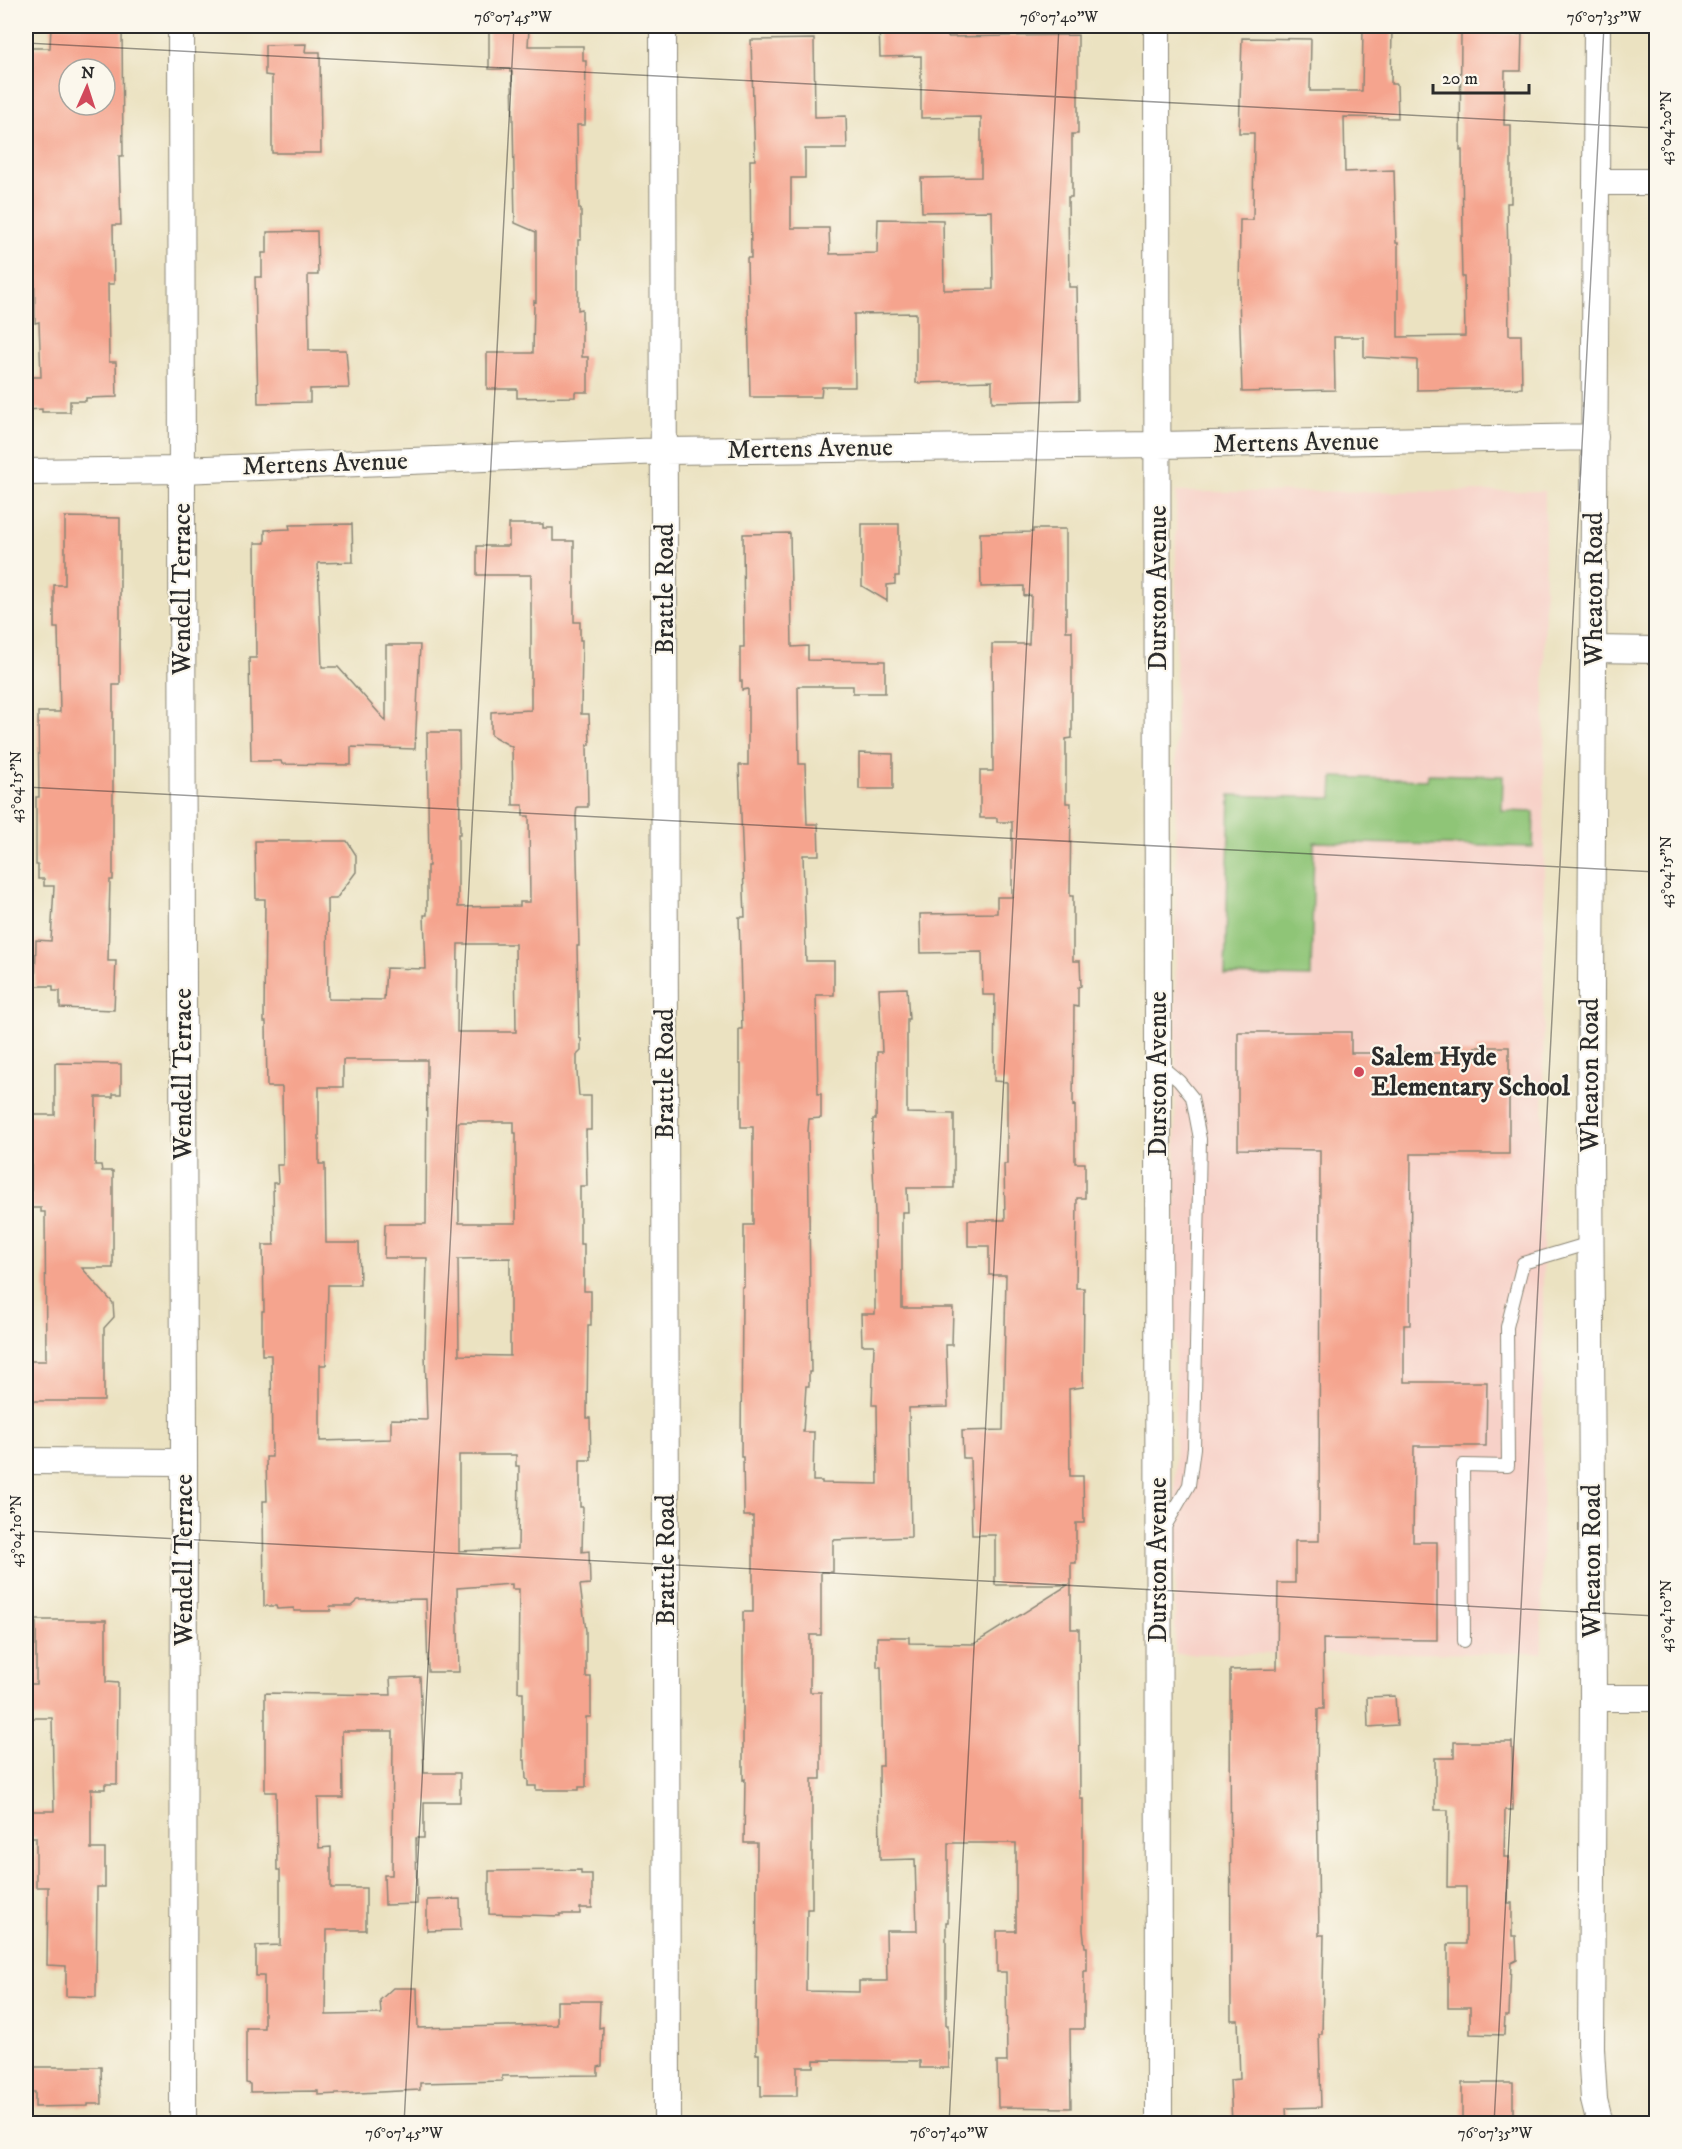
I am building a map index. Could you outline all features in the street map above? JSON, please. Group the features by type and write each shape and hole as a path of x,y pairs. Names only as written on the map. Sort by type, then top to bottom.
{"street":[{"name":"Wendell Terrace","path":"181,26 183,2124"},
{"name":"Brattle Road","path":"663,26 667,2124"},
{"name":"Durston Avenue","path":"1157,26 1159,2124"},
{"name":"Wheaton Road","path":"1597,26 1590,1243 1593,1698 1591,2048 1594,2100 1600,2124"},
{"path":"1596,182 1656,182"},
{"name":"Mertens Avenue","path":"26,472 182,470 664,451 1595,437"},
{"path":"1594,650 1656,650"},
{"path":"26,1461 184,1462"},
{"path":"1593,1698 1656,1698"}],"lane":[{"path":"1158,1063 1179,1081 1192,1097 1200,1139 1194,1448 1189,1485 1158,1539"},
{"path":"1464,1641 1463,1465 1508,1466 1508,1327 1523,1263 1590,1243"}],"shaded area":[{"name":"Salem Hyde Elementary School","path":"1545,491 1542,1653 1175,1654 1176,492"}],"green space":[{"path":"1428,774 1503,776 1502,811 1534,812 1533,847 1314,842 1311,977 1225,975 1230,795 1332,798 1333,777 1427,780"}],"building":[{"path":"51,26 122,26 123,156 119,156 121,225 113,225 114,284 108,284 109,362 116,362 117,397 70,401 70,412 26,410 26,377 41,377 39,322 35,323 34,223 26,224 26,58 30,58 30,48 50,48"},
{"path":"879,26 948,26 948,37 1078,35 1078,134 1072,134 1072,197 1068,197 1069,287 1077,287 1079,400 992,402 992,381 916,383 916,313 854,314 855,387 822,387 821,397 750,397 747,258 751,258 750,160 755,160 751,40 814,39 815,117 846,116 847,149 805,149 805,178 791,178 791,228 829,228 830,254 877,253 878,219 943,220 944,290 993,289 992,211 922,212 921,178 981,177 981,117 921,118 921,56 880,57"},
{"path":"1363,27 1392,28 1391,84 1397,84 1398,118 1344,117 1345,172 1394,170 1396,243 1398,243 1398,337 1465,336 1461,236 1463,236 1462,150 1460,150 1461,33 1522,34 1521,71 1505,71 1504,125 1511,125 1511,203 1507,203 1509,335 1521,335 1522,388 1417,390 1417,360 1364,357 1364,337 1334,337 1335,390 1242,392 1239,295 1240,220 1253,220 1254,133 1239,133 1242,38 1311,39 1310,91 1362,91"},
{"path":"489,29 529,29 528,46 583,46 583,61 586,61 585,125 577,125 578,190 579,209 581,209 581,240 578,240 578,310 582,309 582,357 588,357 588,392 575,392 575,397 517,398 517,389 487,389 487,353 533,353 534,301 536,302 536,232 515,223 512,72 510,69 489,69"},
{"path":"306,44 305,52 320,52 321,153 272,153 272,76 265,75 265,45"},
{"path":"317,231 318,275 308,275 309,350 346,350 349,388 310,389 310,402 258,403 255,277 262,277 262,253 267,253 267,232"},
{"path":"65,517 120,518 120,685 113,685 113,880 110,880 108,961 116,961 114,1010 60,1008 60,991 53,991 53,986 35,986 36,940 51,941 54,886 44,886 44,879 38,879 38,865 36,865 36,797 39,797 38,712 60,712 58,628 54,628 54,585 65,585"},
{"path":"352,524 353,562 318,563 322,667 338,667 386,721 386,645 420,645 415,749 351,747 351,765 251,761 249,658 256,658 255,543 265,543 265,530 290,529 289,525"},
{"path":"509,524 543,524 543,528 553,528 553,541 574,541 574,622 580,622 580,640 582,640 581,714 589,714 588,807 577,807 576,815 579,1038 581,1039 581,1051 577,1055 577,1072 579,1096 591,1096 591,1130 586,1130 587,1186 580,1186 580,1244 584,1244 584,1291 591,1291 591,1325 588,1325 587,1418 590,1418 591,1460 580,1460 580,1507 583,1507 582,1552 589,1551 590,1584 580,1585 586,1631 586,1677 591,1677 591,1717 586,1717 586,1787 579,1787 579,1790 536,1790 536,1786 528,1786 525,1760 523,1760 523,1692 518,1692 519,1589 512,1589 512,1584 457,1588 459,1672 428,1672 426,1599 358,1600 351,1606 330,1606 331,1611 294,1611 294,1608 277,1609 276,1606 264,1606 263,1501 267,1501 266,1457 272,1457 271,1355 262,1355 263,1245 274,1245 273,1183 278,1183 277,1165 283,1165 282,1087 267,1087 266,1022 264,1022 265,899 256,899 255,841 347,841 356,855 356,872 336,899 327,899 328,999 384,1000 386,968 426,969 424,915 427,915 427,866 429,866 427,732 459,732 458,907 520,906 520,902 530,902 529,816 523,816 523,805 513,805 512,747 491,735 491,712 531,710 531,575 477,575 477,546 509,546","holes":["458,944 515,944 516,1032 457,1032","343,1060 427,1060 426,1224 385,1224 384,1258 427,1258 425,1353 427,1420 391,1419 391,1439 320,1441 320,1365 326,1365 328,1285 360,1285 359,1243 326,1243 325,1164 319,1164 319,1087 343,1087","458,1122 514,1122 516,1223 459,1223","510,1258 510,1356 459,1355 458,1259","459,1455 516,1455 516,1466 519,1466 518,1549 459,1551"]},
{"path":"862,524 899,524 899,576 895,576 895,584 887,585 887,601 862,586"},
{"path":"1033,529 1066,529 1066,631 1072,631 1072,738 1066,739 1066,803 1071,803 1070,896 1073,896 1073,961 1080,961 1081,986 1078,987 1078,1007 1074,1006 1073,1106 1075,1105 1075,1163 1085,1163 1085,1198 1077,1198 1076,1288 1084,1288 1083,1387 1069,1389 1070,1476 1083,1476 1084,1523 1076,1523 1076,1563 1071,1563 1071,1629 1079,1629 1083,1930 1085,1947 1087,1947 1087,1971 1084,1971 1084,2029 1070,2029 1071,2108 998,2107 997,2062 1007,2062 1006,1972 997,1972 997,1931 1016,1931 1016,1843 948,1843 946,2025 948,2025 949,2068 920,2068 920,2061 814,2060 814,2067 797,2067 797,2096 761,2096 759,2054 756,2054 757,1843 744,1843 745,1779 743,1780 743,1612 753,1612 753,1516 744,1516 743,1457 741,1457 742,1287 744,1287 744,1225 753,1225 753,1127 741,1127 741,1064 739,1064 739,1029 742,1029 739,917 745,917 739,765 748,765 748,689 742,690 742,681 740,681 740,647 744,647 743,534 790,533 792,647 808,646 808,660 885,661 885,693 853,693 853,686 798,686 799,764 805,764 807,824 818,824 819,855 803,855 806,961 834,961 834,995 816,995 818,1094 821,1094 821,1118 809,1119 808,1131 811,1372 809,1372 809,1386 806,1386 803,1432 814,1432 813,1481 878,1484 877,1405 872,1405 874,1345 862,1345 861,1314 875,1314 875,1213 872,1149 873,1119 876,1119 877,1052 882,1052 879,989 907,988 909,1019 907,1019 907,1113 954,1114 954,1188 907,1188 908,1212 902,1212 902,1308 953,1308 952,1345 946,1345 948,1407 909,1408 911,1537 833,1540 833,1572 821,1572 821,1635 810,1635 810,1692 821,1692 821,1779 812,1779 812,1909 807,1909 806,1991 859,1992 859,1981 887,1981 886,1931 917,1931 915,1859 880,1860 879,1766 883,1766 881,1667 877,1667 877,1637 909,1637 909,1643 974,1644 1068,1585 995,1585 995,1535 972,1535 970,1458 963,1458 962,1431 1003,1430 1006,1275 989,1275 989,1246 968,1246 968,1220 1005,1220 1004,1164 1007,1164 1007,1082 994,1081 995,995 983,995 982,952 921,953 920,914 997,913 997,897 1012,897 1012,822 997,822 997,818 980,818 980,771 993,771 992,644 1029,644 1031,595 1024,596 1024,586 981,587 980,533 1033,532"},
{"path":"859,753 893,754 893,789 859,789"},
{"path":"1238,1032 1351,1032 1351,1053 1475,1053 1475,1047 1509,1047 1509,1154 1411,1154 1410,1325 1404,1325 1404,1382 1487,1382 1486,1446 1414,1446 1413,1542 1437,1542 1437,1640 1323,1639 1324,1709 1318,1709 1317,1777 1319,1935 1324,1935 1322,2034 1319,2034 1321,2107 1286,2108 1287,2124 1232,2124 1230,2080 1240,2079 1238,2020 1231,2020 1230,1670 1277,1669 1278,1583 1295,1583 1295,1541 1319,1541 1320,1150 1238,1149"},
{"path":"55,1063 121,1064 121,1094 113,1094 113,1097 96,1097 95,1165 101,1165 102,1171 113,1171 113,1268 82,1268 113,1303 114,1317 104,1328 104,1401 26,1401 26,1361 46,1361 45,1212 41,1212 41,1208 31,1208 31,1152 26,1152 26,1115 55,1115"},
{"path":"36,1620 106,1620 106,1682 118,1683 117,1784 105,1784 105,1789 91,1789 91,1849 105,1849 105,1887 97,1887 96,1997 66,1996 66,1966 47,1965 48,1887 36,1887 36,1837 28,1837 28,1811 54,1811 52,1718 26,1718 26,1684 36,1684"},
{"path":"420,1677 424,1773 460,1773 460,1802 424,1802 424,1838 416,1838 417,1904 385,1905 384,1875 392,1875 393,1731 342,1731 343,1798 318,1798 319,1848 331,1847 331,1888 366,1888 366,1930 327,1930 326,2015 381,2014 380,2000 393,1988 417,1988 418,2028 557,2025 557,2001 600,2001 599,2028 603,2027 602,2066 598,2067 598,2075 502,2076 502,2081 420,2083 420,2090 318,2095 318,2091 250,2092 250,2084 246,2083 246,2028 264,2028 264,1976 256,1976 256,1946 280,1945 280,1870 277,1870 276,1792 265,1792 265,1693 391,1695 390,1678"},
{"path":"1395,1696 1397,1725 1368,1727 1367,1697"},
{"path":"1454,1742 1512,1742 1513,1810 1505,1810 1504,1857 1509,1857 1508,1903 1512,1903 1512,1936 1516,1936 1517,1960 1511,1963 1509,2016 1505,2016 1504,2035 1470,2034 1470,2007 1448,2007 1448,1944 1466,1944 1466,1887 1447,1887 1448,1810 1435,1810 1435,1758 1454,1758"},
{"path":"581,1870 581,1874 592,1874 592,1908 580,1908 580,1914 560,1914 560,1916 489,1914 489,1871"},
{"path":"460,1899 461,1930 427,1931 427,1900"},
{"path":"26,2067 101,2067 102,2104 35,2107 35,2092 26,2092"},
{"path":"1462,2083 1513,2083 1513,2124 1462,2124"}],"place":[{"name":"Salem Hyde Elementary School","path":"1359,1072"}]}
